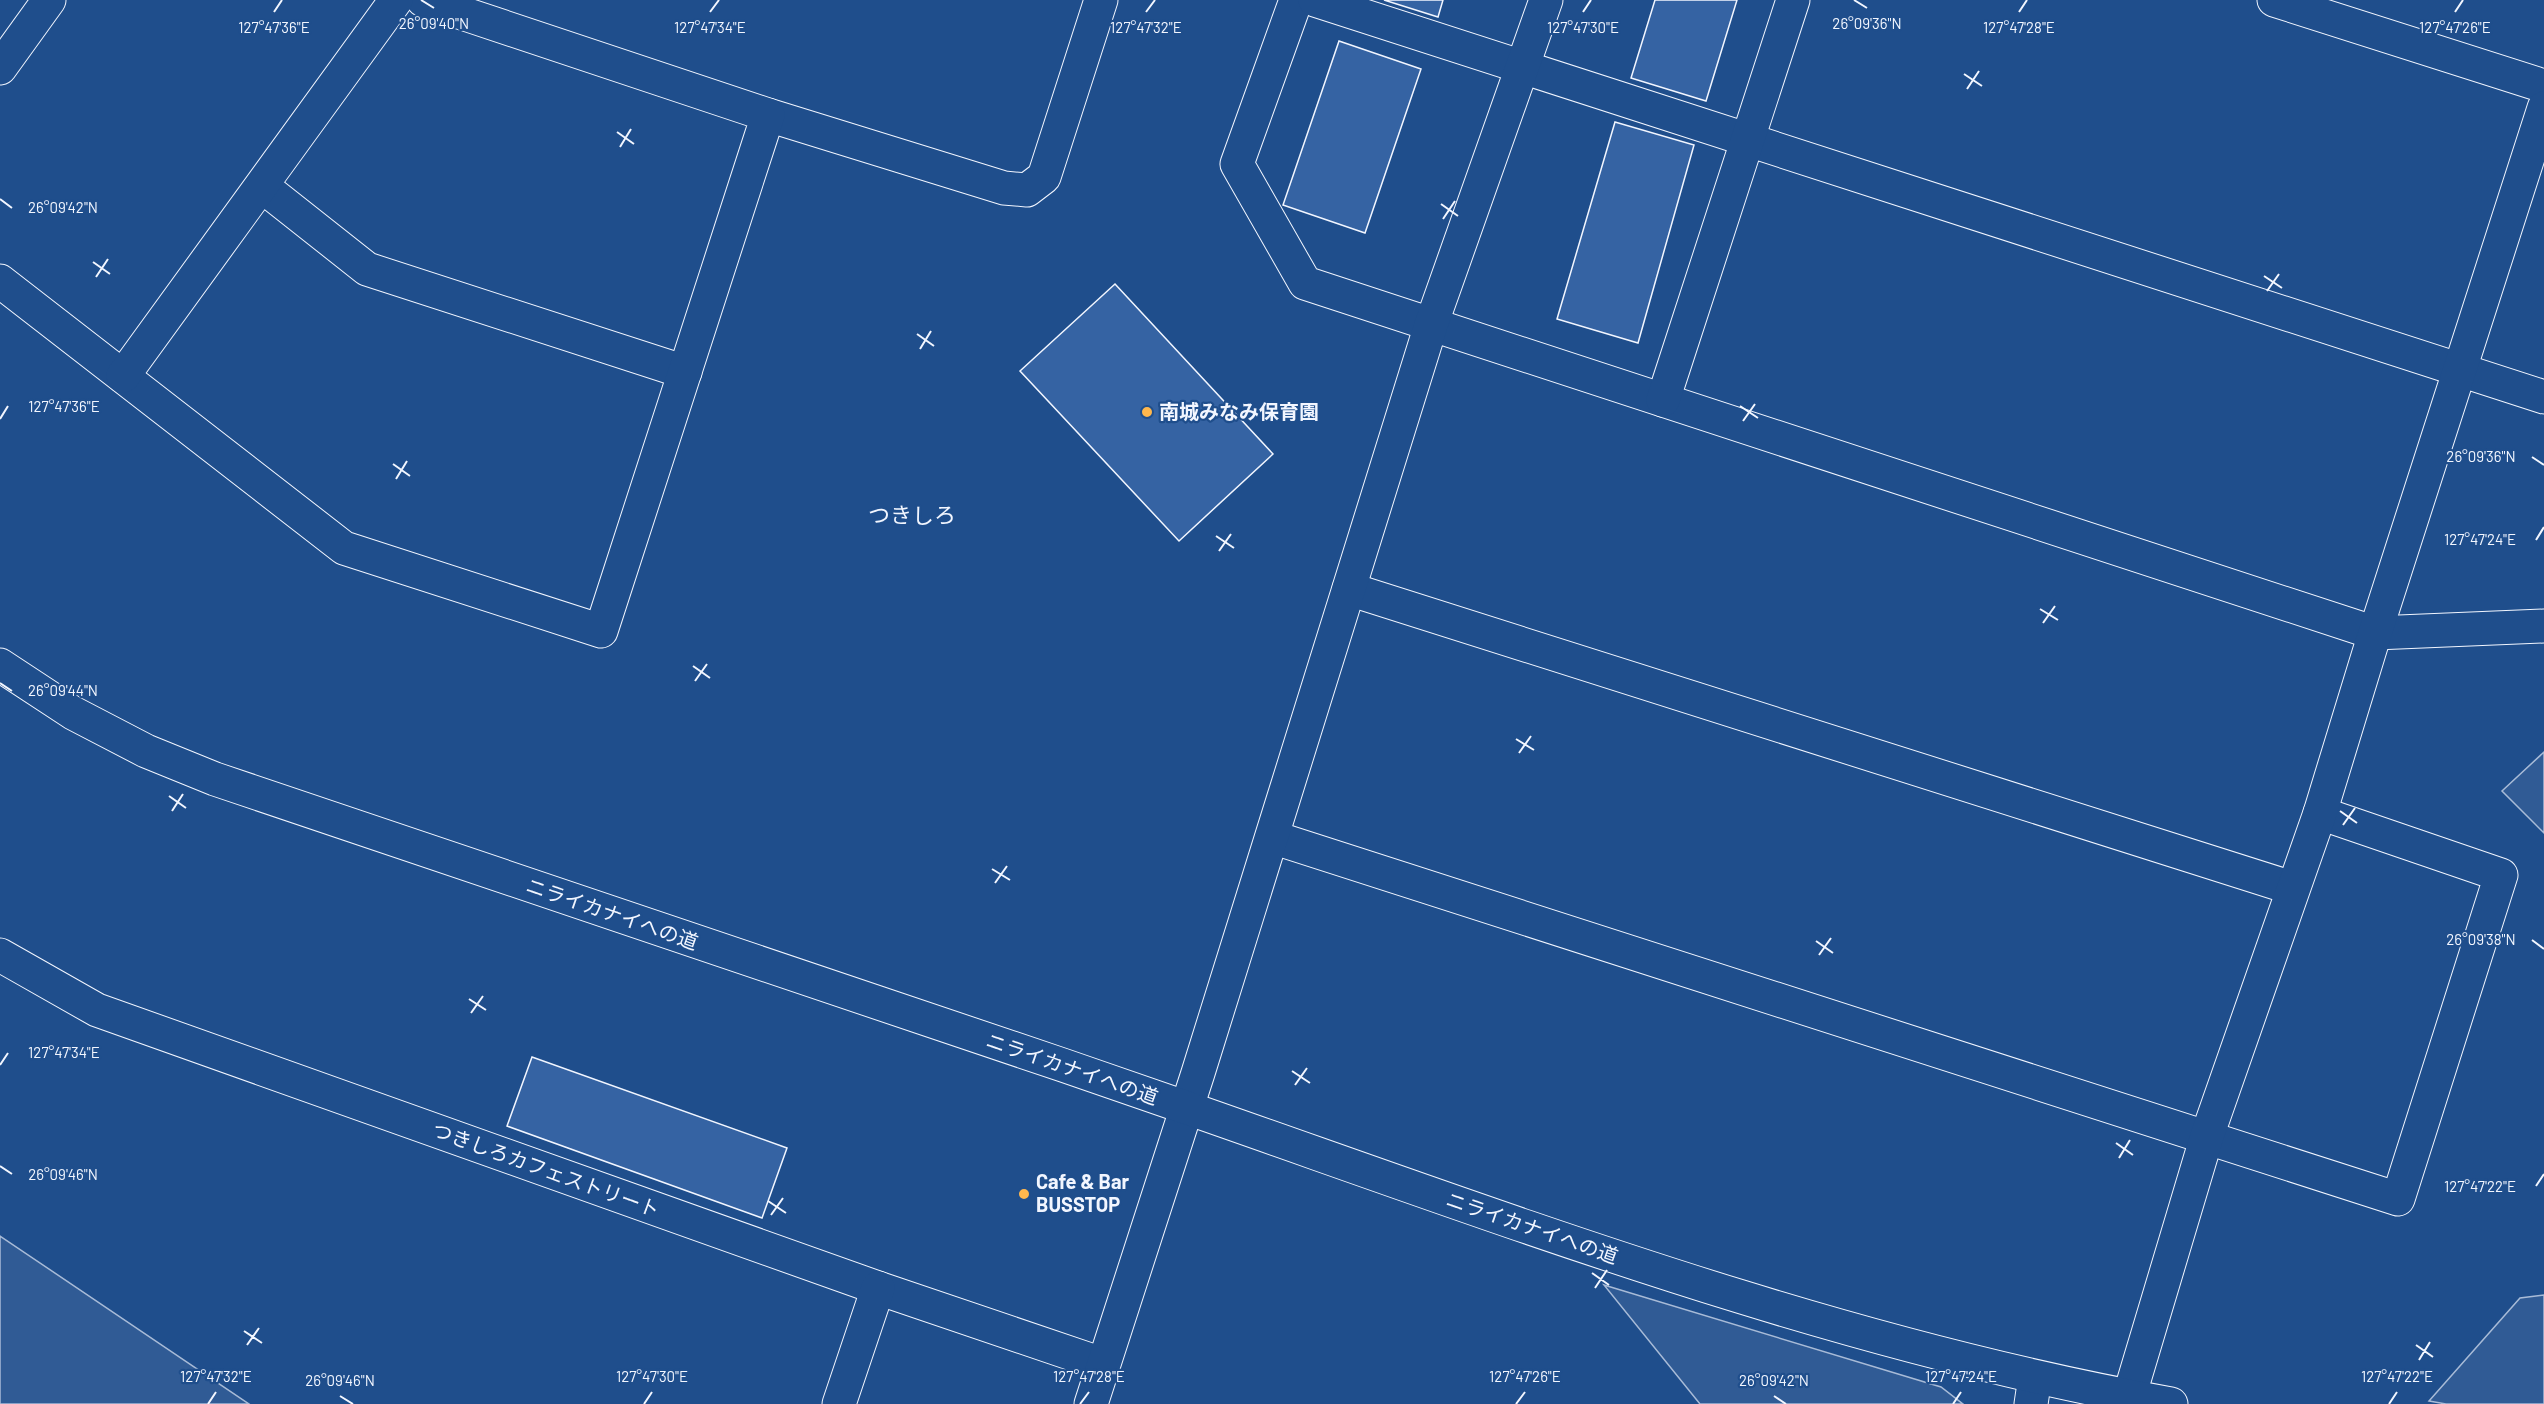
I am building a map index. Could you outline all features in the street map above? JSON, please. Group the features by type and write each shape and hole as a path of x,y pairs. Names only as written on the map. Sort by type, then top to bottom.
{"street":[{"path":"0,68 49,0"},
{"path":"123,376 396,0"},
{"path":"423,0 768,115 1004,188 1027,190 1044,177 1101,0"},
{"path":"1296,0 1237,164 1305,283 2375,633 2544,626"},
{"path":"1315,0 2544,397"},
{"path":"1090,1404 1187,1108 1431,325 1546,0"},
{"path":"1663,400 1793,0"},
{"path":"2274,0 2544,86"},
{"path":"2129,1397 2207,1137 2320,813 2375,633 2544,108"},
{"path":"0,281 344,548 601,631 768,115"},
{"path":"262,186 367,269 685,372"},
{"path":"1349,589 2292,888"},
{"name":"ニライカナイへの道","path":"0,665 73,713 146,751 215,779 1187,1108 1603,1254 1819,1320 2033,1391 2129,1397 2171,1404"},
{"path":"1272,837 2398,1199 2501,875 2320,813"},
{"name":"つきしろカフェストリート","path":"0,955 97,1010 878,1288 1102,1364"},
{"path":"839,1404 878,1288"}],"shaded area":[{"path":"2544,752 2544,833 2502,791"},
{"path":"0,1236 249,1404 0,1404"},
{"path":"1604,1285 1941,1387 1963,1404 1700,1404"},
{"path":"2544,1295 2544,1404 2446,1404 2429,1401 2520,1298"}],"building":[{"path":"1384,0 1443,0 1438,17"},
{"path":"1655,0 1737,0 1706,101 1631,78"},
{"path":"1339,41 1421,69 1365,233 1283,205"},
{"path":"1615,122 1694,145 1638,343 1557,319"},
{"name":"南城みなみ保育園","path":"1115,284 1273,454 1179,541 1020,371"},
{"path":"532,1057 787,1148 762,1218 507,1126"}],"place":[{"name":"南城みなみ保育園","path":"1147,412"},
{"name":"Cafe & Bar BUSSTOP","path":"1024,1194"}],"district":[{"name":"つきしろ","path":"912,515"}]}
